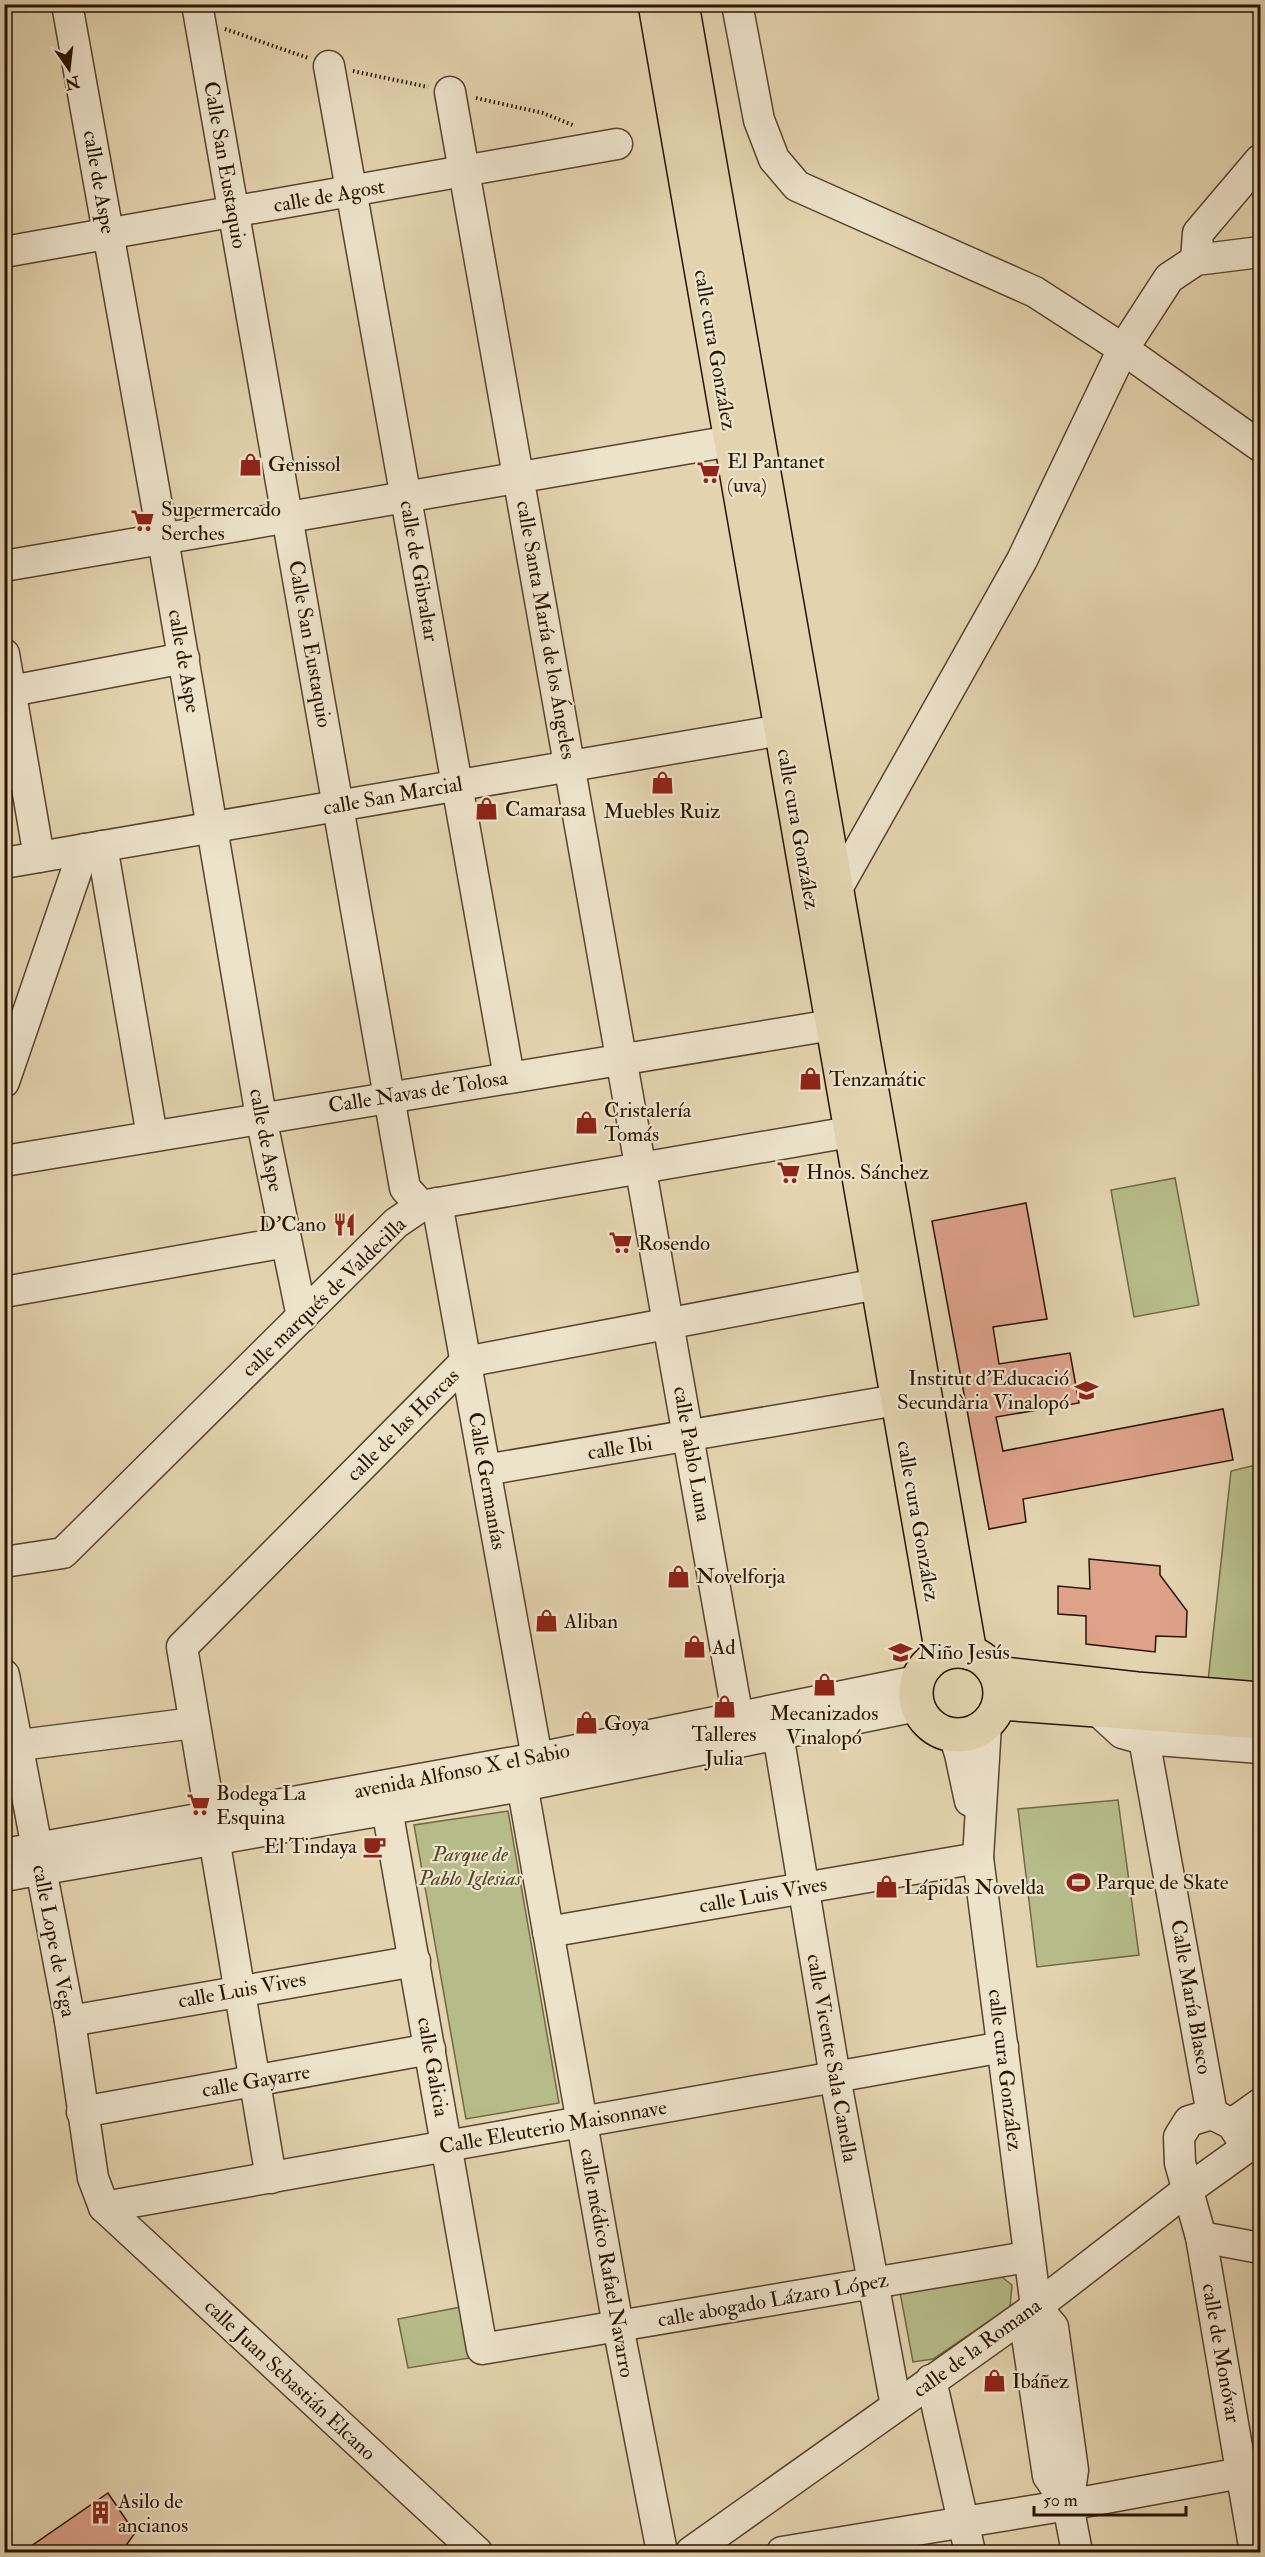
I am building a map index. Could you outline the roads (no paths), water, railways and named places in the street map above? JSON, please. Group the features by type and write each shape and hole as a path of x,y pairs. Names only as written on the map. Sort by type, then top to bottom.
{"main road":[{"name":"calle cura González","path":"655,4 897,1400 956,1653"},
{"name":"calle cura González","path":"682,4 838,887 956,1653"},
{"path":"956,1653 981,1657 994,1700 976,1732 954,1735 934,1729 924,1719 917,1693 931,1660 956,1653"},
{"path":"994,1700 1137,1689 1260,1699"},
{"path":"994,1700 1260,1722"}],"street":[{"name":"calle de Aspe","path":"67,4 184,658 261,1117 302,1317"},
{"path":"737,4 759,120 774,159 797,186 1035,292 1123,349 1260,446"},
{"name":"Calle San Eustaquio","path":"198,12 405,1188 429,1205"},
{"name":"calle de Gibraltar","path":"329,66 509,1077"},
{"name":"calle Santa María de los Ángeles","path":"450,92 642,1168"},
{"name":"calle de Agost","path":"4,252 617,144"},
{"path":"1196,260 1198,233 1260,160"},
{"path":"838,887 1022,560 1123,349 1169,278 1196,260 1260,252"},
{"path":"4,566 731,441"},
{"path":"4,654 39,857"},
{"path":"11,691 184,658"},
{"name":"calle San Marcial","path":"4,863 781,730"},
{"path":"4,1082 93,847"},
{"path":"93,847 152,1136"},
{"name":"Calle Navas de Tolosa","path":"4,1161 388,1096 832,1025"},
{"name":"calle marqués de Valdecilla","path":"4,1562 63,1553 396,1223 429,1205 850,1132"},
{"name":"calle Pablo Luna","path":"642,1168 740,1729"},
{"name":"Calle Germanías","path":"429,1205 465,1362 485,1470 526,1768"},
{"path":"4,1292 286,1242"},
{"name":"calle de las Horcas","path":"271,2178 182,1647 465,1362 877,1284"},
{"name":"calle Ibi","path":"485,1470 897,1400"},
{"name":"calle Lope de Vega","path":"4,1675 11,1746 39,1859 69,2021 93,2178 104,2207"},
{"name":"avenida Alfonso X el Sabio","path":"4,1876 39,1859 385,1798 526,1768 740,1729 917,1693"},
{"name":"calle cura González","path":"978,1846 983,1803 983,1748 994,1700"},
{"path":"1096,1709 1122,1733 1144,1739 1260,1748"},
{"name":"calle Vicente Sala Canella","path":"776,1722 835,2077 896,2406"},
{"path":"11,1746 194,1723"},
{"name":"calle cura González","path":"954,1735 960,1754 978,1846 1036,2307 1053,2327 1072,2470 1068,2505 1077,2553"},
{"name":"Calle María Blasco","path":"1144,1739 1238,2131"},
{"name":"calle médico Rafael Navarro","path":"526,1768 548,1932 618,2326 662,2553"},
{"name":"calle Galicia","path":"385,1798 482,2349"},
{"name":"calle Luis Vives","path":"548,1932 803,1888 978,1846"},
{"name":"avenida Alfonso X el Sabio","path":"4,1854 39,1859"},
{"name":"calle Luis Vives","path":"69,2021 240,1989 415,1961"},
{"name":"Calle Eleuterio Maisonnave","path":"104,2207 1003,2047"},
{"name":"calle Gayarre","path":"82,2112 430,2049"},
{"path":"1238,2131 1260,2104"},
{"name":"calle de Monóvar","path":"1238,2131 1190,2121 1179,2137 1180,2163 1186,2191 1201,2237 1255,2553"},
{"name":"calle de la Romana","path":"691,2553 1036,2307 1186,2191 1238,2131"},
{"name":"calle Juan Sebastián Elcano","path":"104,2207 477,2553"},
{"path":"1201,2237 1260,2248"},
{"name":"calle abogado Lázaro López","path":"482,2349 1028,2257"},
{"path":"931,2380 970,2553"},
{"path":"782,2553 1068,2505 1241,2473"}],"place":[{"name":"Genissol","path":"250,464"},
{"name":"El Pantanet (uva)","path":"709,473"},
{"name":"Supermercado Serches","path":"143,521"},
{"name":"Muebles Ruiz","path":"662,783"},
{"name":"Camarasa","path":"487,809"},
{"name":"Tenzamátic","path":"811,1079"},
{"name":"Cristalería Tomás","path":"586,1122"},
{"name":"Hnos. Sánchez","path":"788,1172"},
{"name":"D'Cano","path":"344,1224"},
{"name":"Rosendo","path":"620,1243"},
{"name":"Institut d'Educació Secundària Vinalopó","path":"1087,1390"},
{"name":"Novelforja","path":"678,1576"},
{"name":"Aliban","path":"546,1621"},
{"name":"Ad","path":"694,1647"},
{"name":"Niño Jesús","path":"900,1652"},
{"name":"Mecanizados Vinalopó","path":"824,1685"},
{"name":"Talleres Julia","path":"724,1706"},
{"name":"Goya","path":"586,1723"},
{"name":"Bodega La Esquina","path":"198,1805"},
{"name":"El Tindaya","path":"375,1846"},
{"name":"Parque de Skate","path":"1078,1882"},
{"name":"Lápidas Novelda","path":"886,1887"},
{"name":"Ibáñez","path":"994,2381"},
{"name":"Asilo de ancianos","path":"100,2513"}],"park label":[{"name":"Parque de Pablo Iglesias","path":"470,1866"}]}
